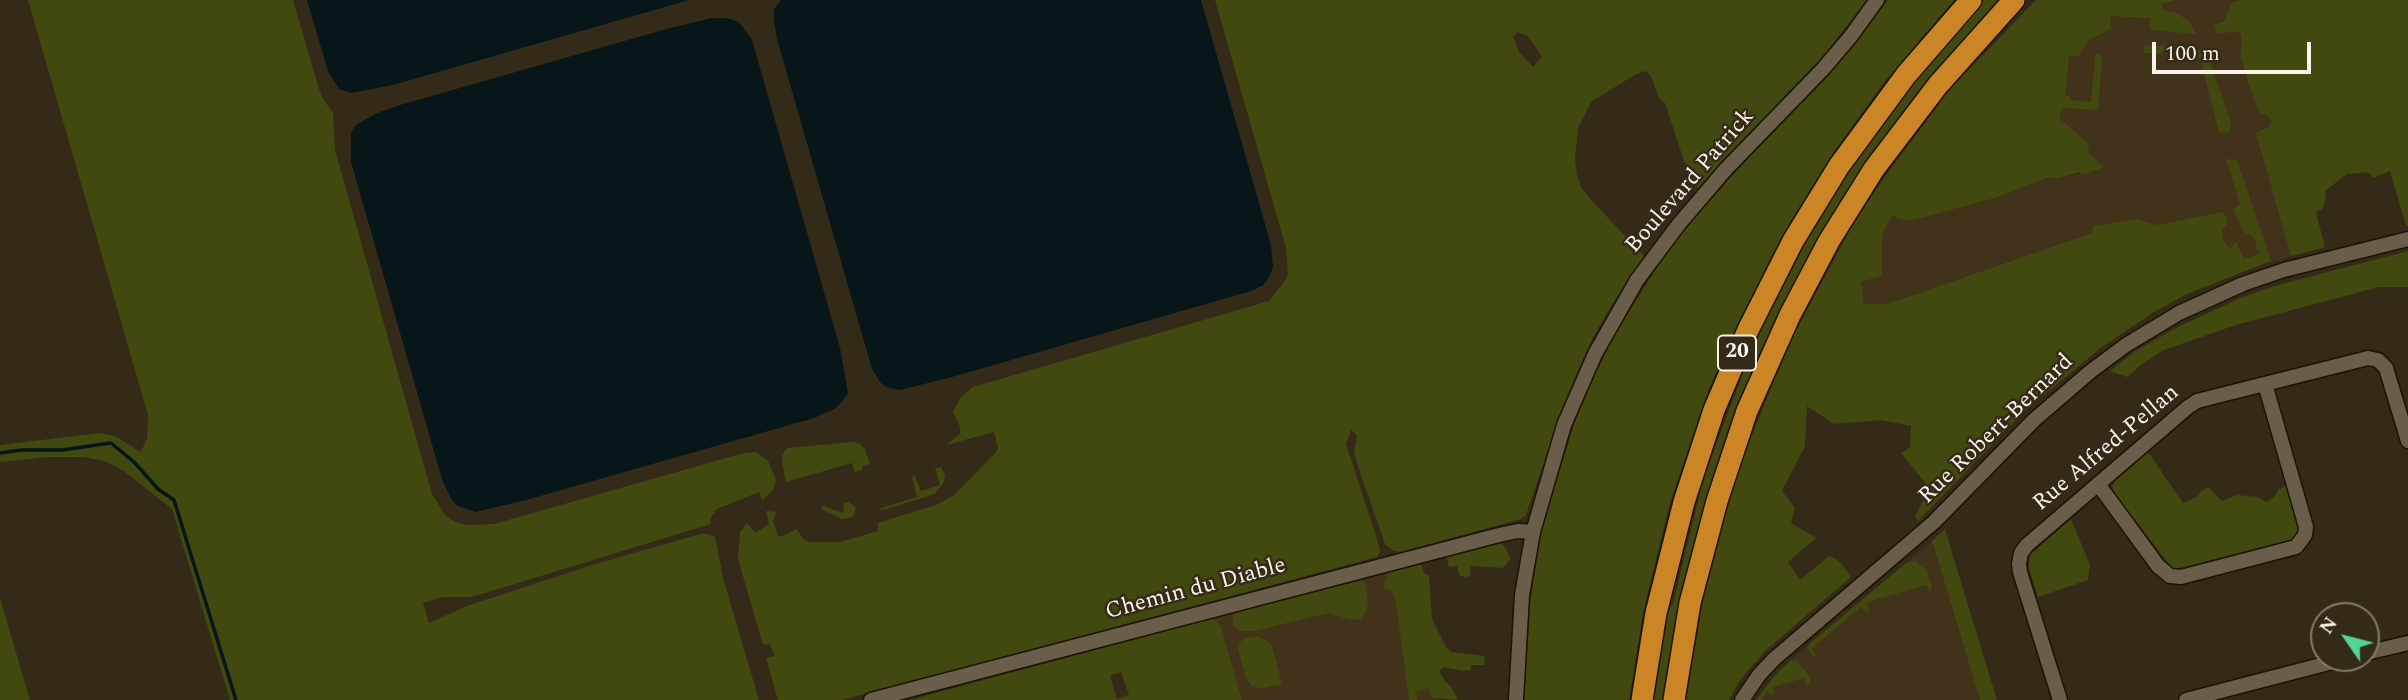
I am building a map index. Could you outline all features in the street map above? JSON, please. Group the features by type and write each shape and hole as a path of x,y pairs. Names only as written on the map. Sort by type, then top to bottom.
{"highway":[{"name":"20","path":"1642,700 1656,613 1684,502 1714,410 1748,330 1793,241 1847,154 1906,75 1971,0"},
{"name":"20","path":"1674,700 1693,593 1721,486 1758,383 1790,315 1829,241 1874,169 1943,79 2014,0"}],"street":[{"name":"Boulevard Patrick","path":"1516,700 1522,595 1533,532 1557,447 1579,388 1609,327 1637,280 1665,241 1706,191 1823,69 1877,0"},
{"name":"Rue Robert-Bernard","path":"1742,700 1754,681 1774,659 1934,522 2034,420 2126,345 2179,313 2243,284 2284,270 2408,239"},
{"name":"Rue Alfred-Pellan","path":"2060,700 2020,572 2020,559 2027,545 2192,404 2363,358 2378,360 2388,373 2408,441"},
{"path":"2098,484 2158,566 2170,576 2181,577 2296,547 2305,535 2305,519 2265,384"},
{"name":"Chemin du Diable","path":"871,700 1487,538 1513,532 1533,532"},
{"path":"2380,650 2408,643"},
{"path":"2192,699 2310,668"}],"shaded area":[{"path":"307,0 689,0 393,85 351,93 339,89 328,71"},
{"path":"781,0 1201,0 1271,245 1273,267 1269,277 1263,285 1251,291 952,377 900,390 886,387 872,369 777,39 774,9"},
{"path":"2097,0 2262,0 2242,41 2240,55 2249,85 2280,113 2316,213 2325,247 2241,271 2187,294 2154,312 2092,233 1887,304 1864,304 1861,282 1882,276 1882,234 1893,215 1912,220 1995,198 2049,177 2058,179 2103,167 2059,118 2061,112 2034,90"},
{"path":"712,18 727,18 739,22 752,40 840,348 848,394 836,408 814,418 526,500 476,512 458,506 451,499 442,479 351,162 351,133 356,125 375,114 400,105"},
{"path":"1932,541 1980,700 1756,700 1785,665"},
{"path":"1421,564 1430,672 1438,700 1242,700 1221,626 1213,618"}],"green space":[{"path":"28,0 293,0 319,89 333,113 335,150 432,494 445,515 466,525 494,524 740,454 756,452 768,461 776,480 773,490 762,500 759,492 717,509 710,519 711,524 482,594 443,597 423,603 429,623 467,606 595,564 704,533 715,537 723,578 759,700 230,700 172,509 124,471 105,461 83,457 48,457 0,462 0,445 100,433 115,436 141,452 147,438 148,415"},
{"path":"1215,0 1867,0 1824,55 1698,188 1691,181 1665,103 1659,98 1651,76 1646,71 1636,74 1591,102 1578,128 1575,159 1581,187 1644,256 1592,339 1562,409 1526,515 1521,519 1400,552 1394,551 1385,544 1354,453 1357,435 1351,430 1346,444 1378,542 1380,552 1377,557 842,700 778,700 766,658 775,656 770,644 763,645 738,559 740,532 747,523 755,533 769,524 766,511 776,512 773,521 781,537 797,529 803,539 809,542 840,542 878,531 878,523 936,505 954,495 998,448 994,432 946,445 960,434 960,427 953,412 961,397 973,387 1269,301 1288,274 1286,248","holes":["1517,32 1528,36 1542,57 1533,67 1519,52 1513,37"]},
{"path":"1888,0 1954,0 1885,81 1835,150 1791,221 1737,325 1707,394 1669,506 1643,613 1629,700 1524,700 1530,604 1541,530 1579,409 1615,333 1675,240 1840,62"},
{"path":"1984,0 2001,0 1924,89 1794,286 1770,334 1750,379 1694,546 1671,650 1664,700 1651,700 1664,620 1673,603 1704,477 1755,341 1815,223 1845,175 1880,123"},
{"path":"2036,0 2175,0 2162,4 2163,10 2175,12 2189,21 2196,34 2150,30 2150,18 2110,16 2111,29 2092,37 2078,56 2069,56 2065,96 2070,96 2070,100 2091,102 2095,57 2098,53 2102,58 2098,110 2065,108 2059,118 2088,143 2089,152 2104,167 2082,175 2079,172 2058,179 2049,177 1995,198 1912,220 1899,219 1893,215 1882,234 1882,276 1861,282 1864,304 1887,304 2092,233 2093,226 2137,219 2157,225 2223,212 2227,225 2222,229 2223,239 2227,246 2231,248 2236,242 2244,259 2259,254 2254,238 2244,232 2233,210 2240,204 2226,159 2237,160 2271,261 2187,294 2154,312 2102,347 2028,408 1918,521 1915,516 1930,489 1901,453 1910,447 1911,426 1881,420 1834,424 1807,406 1805,446 1782,491 1795,508 1791,523 1816,538 1788,562 1800,580 1829,556 1840,562 1851,577 1765,651 1740,680 1729,700 1686,700 1703,601 1730,499 1745,452 1789,344 1852,226 1886,175 1952,87"},
{"path":"2242,0 2408,0 2408,226 2390,171 2374,178 2368,172 2347,174 2325,191 2323,208 2316,213 2325,247 2291,256 2256,133 2270,126 2272,121 2259,112 2249,85 2240,55 2240,32 2217,33 2214,25 2224,22 2232,3"},
{"path":"2145,45 2190,47 2204,51 2231,122 2229,133 2219,132 2200,59 2196,55 2144,53"},
{"path":"2408,251 2408,287 2379,287 2236,325 2164,350 2127,377 2110,371 2134,352 2178,327 2240,298 2278,285"},
{"path":"853,442 865,449 870,464 862,466 862,470 855,472 852,463 786,482 782,455 787,448"},
{"path":"2148,452 2183,503 2198,496 2208,487 2222,501 2237,495 2258,497 2266,502 2286,486 2298,524 2296,535 2290,540 2172,568 2112,487 2115,481"},
{"path":"941,467 945,475 944,482 935,494 883,510 878,509 917,497 912,478 914,474 921,491 940,485 935,468"},
{"path":"849,502 855,507 855,514 850,518 842,519 821,509 823,506 843,513 844,503"},
{"path":"2071,519 2090,565 2088,580 2038,597 2029,568 2029,558"},
{"path":"1945,529 1997,700 1980,700 1932,541"},
{"path":"1502,543 1511,558 1503,568 1471,566 1470,576 1465,577 1459,575 1457,566 1449,567 1446,556"},
{"path":"1915,561 1927,571 1932,587 1930,592 1926,585 1867,602 1869,611 1861,607 1811,649 1817,656 1811,655 1809,644 1906,563"},
{"path":"1421,564 1424,573 1429,576 1432,619 1446,647 1451,652 1485,656 1484,665 1471,665 1471,670 1444,667 1439,670 1458,700 1432,698 1429,688 1415,692 1417,700 1409,700 1396,603 1392,591 1383,588 1388,573"},
{"path":"1363,580 1368,605 1360,619 1351,620 1329,613 1254,631 1241,631 1233,626 1233,614 1237,611"},
{"path":"0,598 30,700 0,700"},
{"path":"1213,618 1221,626 1242,700 910,700","holes":["1121,672 1129,695 1117,699 1110,676"]},
{"path":"1256,636 1272,646 1282,684 1260,689 1252,686 1246,678 1238,649 1240,642"},
{"path":"1791,660 1797,661 1810,677 1809,685 1806,685 1804,678 1773,687 1774,696 1767,691 1761,700 1756,700 1775,675"}],"waterway":[{"path":"0,453 62,450 111,443 134,462 158,489 174,500 236,700"}]}
